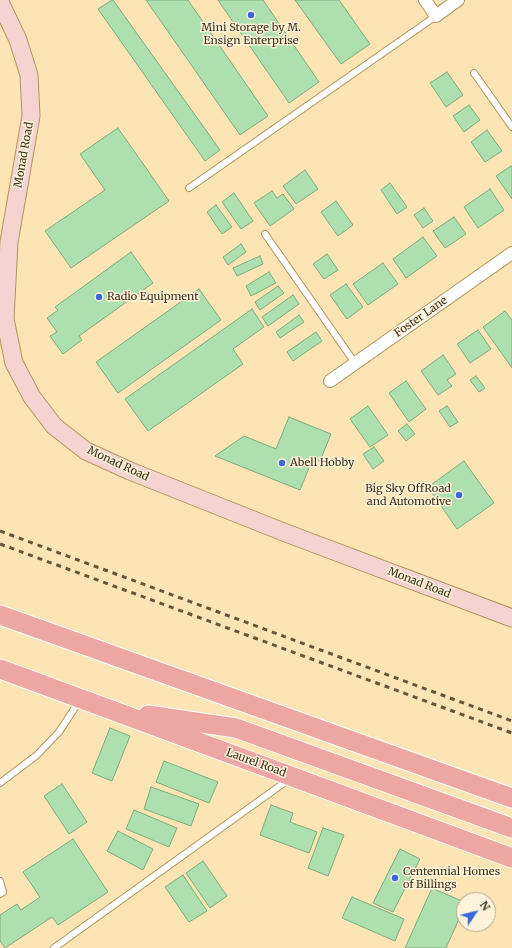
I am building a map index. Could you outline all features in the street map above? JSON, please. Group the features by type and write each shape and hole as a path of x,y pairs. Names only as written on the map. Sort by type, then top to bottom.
{"main road":[{"path":"0,615 512,798"},
{"name":"Laurel Road","path":"0,669 512,858"},
{"path":"109,709 236,728 512,828"}],"street":[{"path":"425,0 436,16 458,0"},
{"name":"Monad Road","path":"4,2 29,74 31,116 9,242 5,319 14,363 32,397 54,426 86,450 130,471 286,533 512,618"},
{"name":"Foster Lane","path":"330,381 512,253"}],"lane":[{"path":"189,188 436,16"},
{"path":"474,73 512,127"},
{"path":"265,234 355,363"},
{"path":"0,783 37,755 59,732 81,699"},
{"path":"54,948 292,776"},
{"path":"0,882 3,892 0,894"}],"building":[{"path":"112,0 220,150 205,161 98,9"},
{"path":"146,0 188,0 268,116 240,135"},
{"path":"218,0 263,0 319,82 289,103"},
{"path":"295,0 339,0 370,44 341,64"},
{"path":"447,72 463,95 446,107 430,83"},
{"path":"469,105 480,120 464,132 453,116"},
{"path":"118,128 169,201 71,268 45,231 105,190 80,154"},
{"path":"487,130 502,151 485,162 471,142"},
{"path":"511,166 512,168 512,199 496,176"},
{"path":"305,170 318,189 296,204 283,186"},
{"path":"390,183 407,207 397,214 381,190"},
{"path":"490,189 504,210 478,228 464,207"},
{"path":"272,191 277,198 283,194 294,209 270,226 254,203"},
{"path":"234,193 253,221 241,229 222,202"},
{"path":"336,201 353,225 338,236 321,212"},
{"path":"216,205 232,227 222,234 207,212"},
{"path":"424,208 433,221 423,228 414,215"},
{"path":"454,217 466,234 445,248 433,231"},
{"path":"423,237 437,256 406,278 393,259"},
{"path":"241,244 246,252 228,265 223,257"},
{"path":"131,252 153,283 79,336 82,340 63,354 50,336 57,332 47,318 58,310 55,307"},
{"path":"327,254 338,270 324,279 313,264"},
{"path":"260,256 263,264 237,276 233,268"},
{"path":"383,263 398,284 368,305 353,284"},
{"path":"269,272 276,283 251,296 246,286"},
{"path":"346,284 363,307 347,319 330,295"},
{"path":"278,286 284,293 260,310 255,302"},
{"path":"199,289 221,320 118,393 96,362"},
{"path":"293,295 299,304 268,326 262,317"},
{"path":"252,309 264,327 233,349 243,364 148,431 125,399"},
{"path":"505,311 512,320 512,368 483,327"},
{"path":"299,315 304,322 280,338 276,332"},
{"path":"478,330 491,349 470,363 457,344"},
{"path":"316,332 322,341 293,361 287,352"},
{"path":"443,355 456,374 447,380 452,386 438,395 421,371"},
{"path":"476,376 485,388 479,392 470,380"},
{"path":"406,381 426,409 409,422 389,393"},
{"path":"368,406 388,435 370,447 350,419"},
{"path":"447,406 458,422 450,427 439,411"},
{"path":"289,417 331,434 320,461 313,458 300,490 215,456 244,436 276,449"},
{"path":"407,424 415,434 406,441 398,431"},
{"path":"374,447 384,461 373,469 363,454"},
{"path":"464,461 494,503 457,529 428,487"},
{"path":"110,728 130,736 112,781 92,773"},
{"path":"164,761 218,782 209,803 156,782"},
{"path":"62,784 87,822 69,834 44,796"},
{"path":"151,787 199,804 191,826 144,809"},
{"path":"271,805 293,813 290,822 317,832 309,853 260,835"},
{"path":"134,810 177,828 169,847 126,829"},
{"path":"323,828 344,835 328,876 308,868"},
{"path":"118,831 153,849 143,870 107,851"},
{"path":"73,839 108,892 58,925 52,917 5,948 0,941 0,915 17,904 21,910 40,897 23,872"},
{"path":"400,849 420,859 393,912 373,903"},
{"path":"203,861 227,896 210,908 186,873"},
{"path":"183,875 207,911 189,922 165,887"},
{"path":"432,888 456,898 456,926 446,948 405,948"},
{"path":"352,897 404,919 395,941 342,918"}],"railway":[{"path":"0,531 512,721"},
{"path":"0,544 512,733"}],"place":[{"name":"Mini Storage by M. Ensign Enterprise","path":"251,15"},
{"name":"Radio Equipment","path":"99,297"},
{"name":"Abell Hobby","path":"282,463"},
{"name":"Big Sky OffRoad and Automotive","path":"459,495"},
{"name":"Centennial Homes of Billings","path":"395,878"}]}
